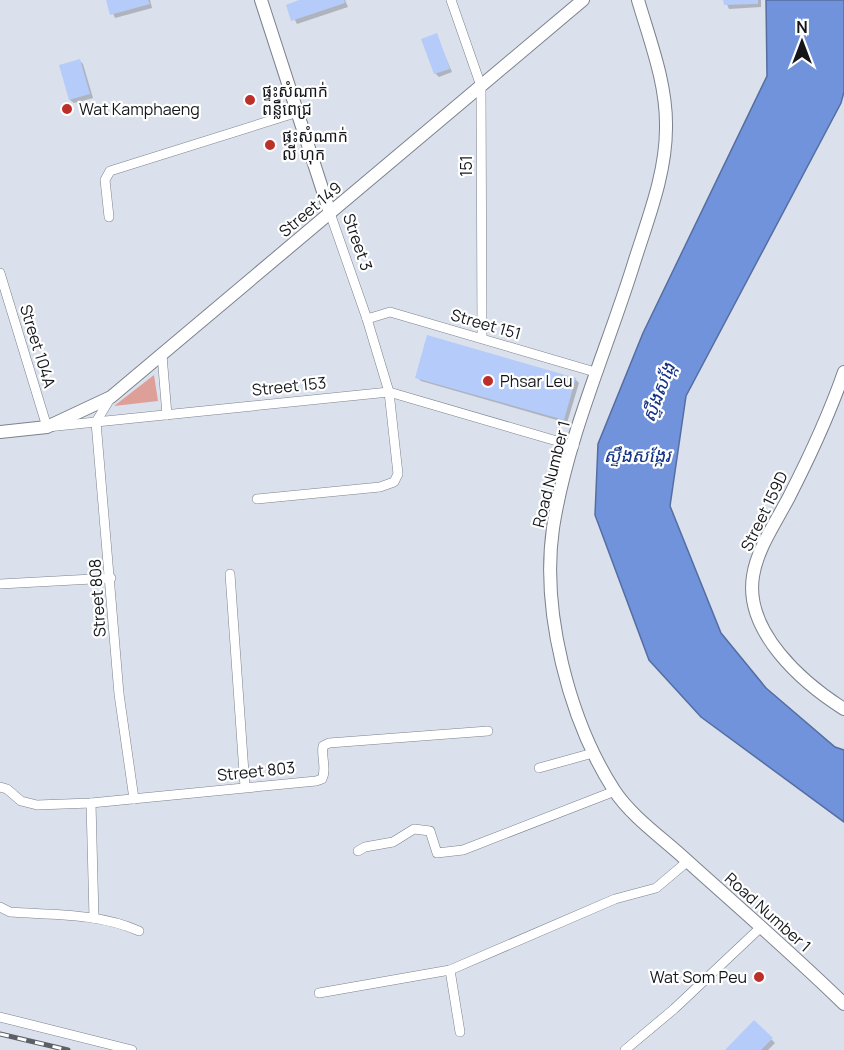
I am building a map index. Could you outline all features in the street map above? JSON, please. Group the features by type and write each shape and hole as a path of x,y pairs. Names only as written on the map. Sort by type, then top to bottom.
{"street":[{"name":"Street 3","path":"257,499 380,487 394,482 398,474 389,392 261,0"},
{"name":"151","path":"451,0 481,86 482,338"},
{"name":"Street 149","path":"47,427 111,397 583,0"},
{"name":"Road Number 1","path":"638,0 663,90 666,144 663,166 640,242 595,372 553,530 553,600 565,675 576,716 593,753 623,803 844,1004"},
{"path":"109,217 105,180 110,171 297,112"},
{"name":"Street 104A","path":"0,273 47,427"},
{"name":"Street 151","path":"367,319 390,312 595,372"},
{"path":"162,356 167,415"},
{"name":"Street 159D","path":"844,372 826,423 766,542 752,578 760,620 772,644 810,686 844,709"},
{"name":"Street 153","path":"0,432 389,392 574,446"},
{"path":"96,422 111,397"},
{"name":"Street 808","path":"96,422 111,578 119,694 134,799"},
{"path":"230,574 245,787"},
{"path":"0,584 111,578"},
{"name":"Street 803","path":"0,787 7,789 29,804 91,803 245,787 322,778 324,774 323,746 329,743 488,731"},
{"path":"539,768 593,753"},
{"path":"358,851 365,847 393,842 414,829 424,828 430,831 437,853 463,850 615,791"},
{"path":"91,803 94,918"},
{"path":"319,993 450,970 615,899 656,888 688,861"},
{"path":"0,907 10,912 94,918 124,924 139,931"},
{"path":"625,1050 674,1009 760,928"},
{"path":"450,970 460,1032"},
{"path":"0,1017 132,1050"}],"shaded area":[{"path":"154,375 158,401 114,406"}],"water":[{"name":"ស្ទឹងសង្កែរ","path":"766,0 844,0 844,92 841,103 686,396 670,506 721,633 766,688 835,747 844,750 844,822 701,717 649,660 595,515 598,444 643,333 767,76"}],"building":[{"path":"106,0 148,0 150,4 110,15"},
{"path":"299,0 344,0 345,3 291,21 286,5"},
{"path":"723,0 758,0 758,4 724,5"},
{"path":"437,33 450,69 434,74 421,39"},
{"path":"80,59 90,94 69,100 59,65"},
{"path":"427,335 576,378 564,420 415,378"},
{"path":"754,1020 773,1038 761,1050 725,1050"}],"railway":[{"path":"0,1034 68,1050"}],"place":[{"name":"ផ្ទះសំណាក់ ពន្លឺពេជ្រ","path":"250,100"},
{"name":"Wat Kamphaeng","path":"67,109"},
{"name":"ផ្ទះសំណាក់ លី ហុក","path":"270,145"},
{"name":"Phsar Leu","path":"488,381"},
{"name":"Wat Som Peu","path":"759,977"}],"water label":[{"name":"ស្ទឹងសង្កែ","path":"658,392"}]}
